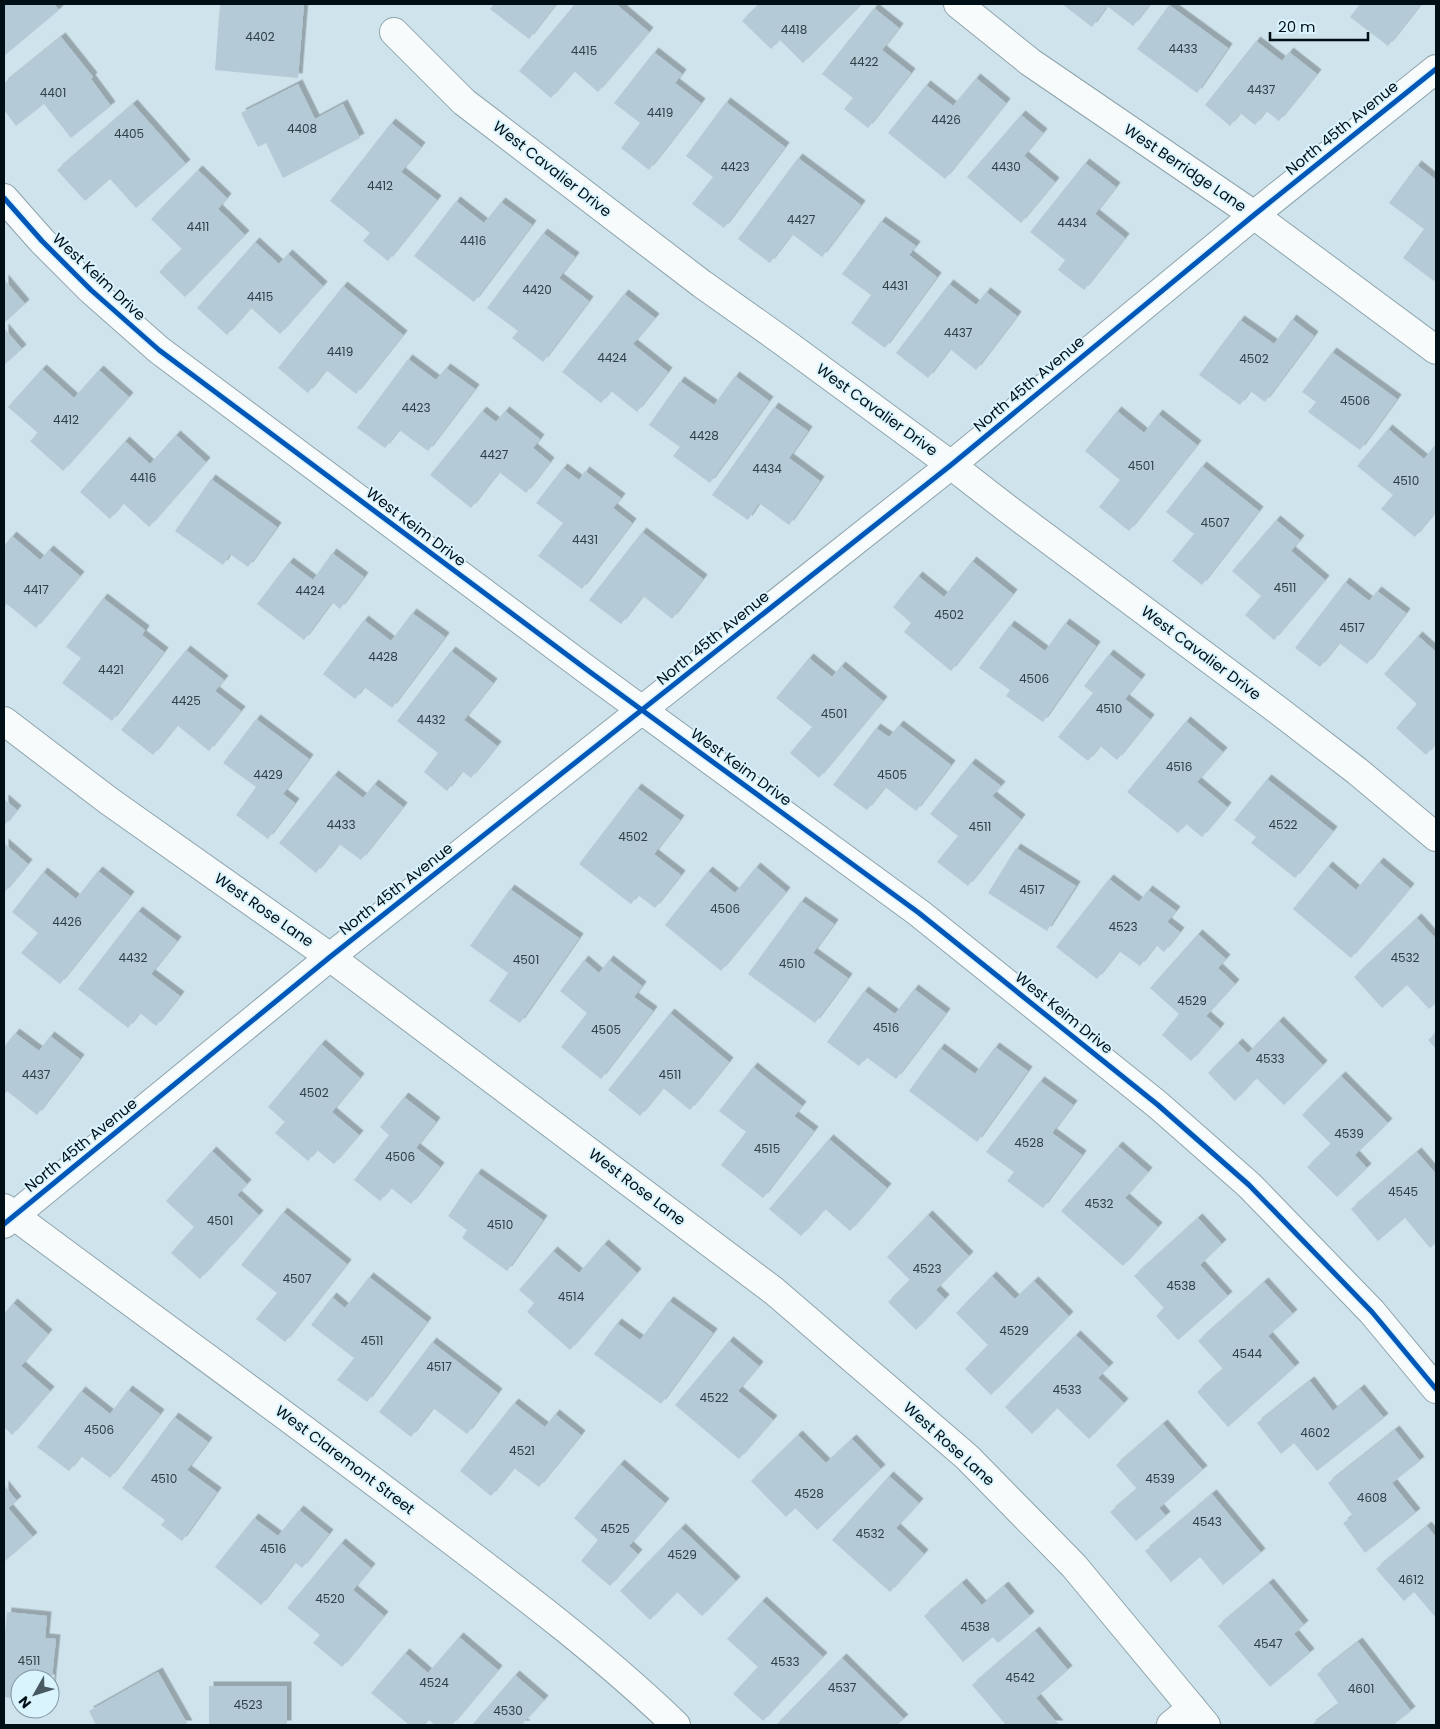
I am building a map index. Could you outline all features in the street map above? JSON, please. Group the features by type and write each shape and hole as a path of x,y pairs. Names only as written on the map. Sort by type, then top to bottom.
{"street":[{"name":"West Berridge Lane","path":"958,4 1030,62 1254,215 1436,350"},
{"name":"West Cavalier Drive","path":"394,32 472,108 702,284 951,465 1295,723 1357,771 1436,837"},
{"name":"North 45th Avenue","path":"7,1216 330,957 951,465 1254,215 1436,69"},
{"name":"West Keim Drive","path":"4,198 42,241 91,290 159,350 378,515 919,913 1158,1105 1256,1192 1372,1312 1436,1389"},
{"name":"West Rose Lane","path":"4,721 110,801 330,957 774,1291 967,1457 1074,1566 1199,1717"},
{"name":"West Claremont Street","path":"7,1216 359,1470 502,1578 582,1641 676,1725"},
{"path":"1171,1725 1199,1717"}],"building":[{"path":"4,4 54,4 59,10 4,56"},
{"path":"220,4 304,4 298,78 215,70"},
{"path":"494,4 556,4 529,39 490,9"},
{"path":"575,4 595,4 598,6 599,4 616,4 649,32 598,92 574,71 551,98 519,71"},
{"path":"759,4 862,4 803,63 780,40 771,49 742,21"},
{"path":"1062,4 1150,4 1133,26 1107,6 1092,27"},
{"path":"1360,4 1421,4 1388,46 1350,17"},
{"path":"1169,5 1228,48 1197,93 1137,49"},
{"path":"874,8 899,28 882,50 911,73 868,128 844,109 853,98 822,74"},
{"path":"61,37 93,77 91,79 111,106 71,138 44,104 16,126 4,110 4,83"},
{"path":"1256,41 1282,61 1289,52 1317,74 1279,121 1266,111 1255,125 1240,113 1230,126 1205,105"},
{"path":"654,52 682,74 675,83 701,103 649,170 621,148 640,123 614,103"},
{"path":"976,78 1006,103 945,179 888,133 926,85 953,106"},
{"path":"298,84 315,119 343,104 360,138 283,178 266,143 258,147 241,113"},
{"path":"726,102 785,147 724,228 692,204 713,177 686,156"},
{"path":"133,104 186,164 136,208 110,179 85,201 57,170"},
{"path":"1021,115 1043,133 1024,156 1055,182 1021,223 967,177"},
{"path":"391,123 421,147 401,172 437,200 388,261 363,241 370,233 330,201"},
{"path":"798,158 861,205 822,257 792,234 770,263 738,239"},
{"path":"1085,163 1116,187 1095,214 1125,238 1084,290 1058,270 1065,260 1030,232"},
{"path":"1417,165 1436,180 1436,279 1434,281 1403,258 1424,229 1389,203"},
{"path":"198,170 227,198 218,209 245,235 185,297 159,272 182,249 151,219"},
{"path":"456,201 484,223 501,202 532,225 474,302 414,256"},
{"path":"881,221 916,246 909,255 937,277 885,348 851,323 871,295 842,274"},
{"path":"543,233 575,257 559,278 589,301 543,362 512,338 518,331 487,308"},
{"path":"255,242 279,264 288,254 323,286 280,334 251,308 227,335 197,308"},
{"path":"4,279 25,304 4,323"},
{"path":"949,284 976,305 986,292 1017,316 976,370 950,349 928,378 896,353"},
{"path":"343,286 403,335 356,394 326,370 308,393 278,368"},
{"path":"624,294 655,318 633,344 668,372 637,412 611,391 601,403 562,372"},
{"path":"1292,319 1314,336 1265,402 1250,391 1240,405 1199,375 1240,320 1274,344"},
{"path":"4,328 22,349 4,365"},
{"path":"1332,352 1397,399 1360,450 1308,412 1316,402 1302,392"},
{"path":"408,359 436,380 446,368 475,389 428,451 399,430 385,448 357,428"},
{"path":"42,369 74,398 99,370 129,397 63,471 30,441 38,433 8,407"},
{"path":"735,376 769,401 710,483 673,456 680,447 649,425 680,381 714,405"},
{"path":"774,407 808,431 789,458 820,481 789,525 759,503 748,520 712,495"},
{"path":"482,411 496,422 505,411 540,439 533,448 550,462 526,493 499,472 471,508 430,475"},
{"path":"1117,411 1144,433 1158,414 1197,445 1129,531 1099,507 1120,480 1085,451"},
{"path":"1388,429 1424,459 1436,444 1436,511 1415,537 1381,509 1393,495 1357,466"},
{"path":"176,435 206,462 149,527 123,503 110,519 80,492 125,441 150,464"},
{"path":"1202,466 1259,511 1202,585 1172,561 1194,534 1166,512"},
{"path":"563,468 579,480 585,471 621,498 613,508 632,523 582,589 538,556 563,523 536,503"},
{"path":"211,479 277,527 248,567 230,554 223,565 175,531"},
{"path":"1276,520 1300,540 1291,551 1325,580 1274,640 1245,615 1261,596 1232,571"},
{"path":"642,532 703,579 672,619 643,596 621,624 589,600"},
{"path":"12,536 40,560 49,550 80,576 36,628 7,604 4,608 4,546"},
{"path":"332,553 364,577 340,609 332,602 304,640 257,604 289,562 313,580"},
{"path":"972,561 1013,594 951,671 904,632 911,623 893,607 918,576 944,597"},
{"path":"1345,582 1369,601 1377,591 1406,613 1367,664 1339,643 1320,667 1295,648"},
{"path":"103,598 145,630 142,635 164,652 112,721 62,683 81,658 66,647"},
{"path":"412,613 445,637 392,708 364,687 355,699 323,674 364,620 391,641"},
{"path":"1065,623 1096,646 1043,722 1006,696 1010,690 979,668 1010,625 1045,651"},
{"path":"1418,636 1436,652 1436,743 1426,755 1396,728 1417,704 1384,674"},
{"path":"186,650 224,680 215,691 241,711 209,751 177,725 153,755 121,730"},
{"path":"451,651 493,683 464,720 497,746 471,778 462,771 447,791 424,772 438,753 397,721"},
{"path":"1109,654 1141,679 1125,699 1150,719 1117,760 1100,746 1088,761 1058,737 1093,693 1084,686"},
{"path":"809,658 832,677 841,666 883,701 819,778 790,753 812,727 776,698"},
{"path":"256,719 309,759 283,794 295,803 268,839 236,815 256,787 223,763"},
{"path":"1186,721 1223,752 1197,782 1227,807 1202,837 1186,824 1178,833 1127,792"},
{"path":"899,725 951,765 916,811 885,787 867,810 833,785 876,728 889,737"},
{"path":"971,763 1001,786 992,796 1021,819 968,886 937,862 958,836 930,814"},
{"path":"334,775 363,798 374,784 403,807 361,860 339,844 316,873 279,843"},
{"path":"1267,779 1333,831 1295,878 1251,843 1256,837 1234,820"},
{"path":"637,788 680,820 654,854 681,875 655,908 638,895 631,904 579,864"},
{"path":"4,799 17,810 4,826"},
{"path":"4,843 28,864 4,893"},
{"path":"1016,848 1076,886 1047,931 988,893"},
{"path":"1379,862 1410,888 1351,958 1293,909 1328,866 1356,890"},
{"path":"756,867 786,892 721,971 665,925 708,871 735,893"},
{"path":"98,871 130,896 60,984 21,953 38,933 12,912 43,872 76,899"},
{"path":"1109,879 1139,902 1148,890 1176,911 1167,922 1180,932 1164,952 1156,945 1140,966 1119,951 1097,979 1056,947"},
{"path":"510,889 579,938 520,1023 489,1001 508,973 470,946"},
{"path":"801,901 834,924 813,953 848,978 815,1023 748,974"},
{"path":"138,911 177,941 151,974 180,996 156,1026 140,1013 128,1028 78,989"},
{"path":"1417,918 1436,939 1436,1003 1429,1009 1407,985 1382,1008 1354,977"},
{"path":"1198,934 1226,959 1218,968 1235,984 1206,1016 1220,1028 1191,1061 1162,1035 1179,1014 1150,988"},
{"path":"584,960 599,973 609,960 642,986 634,997 653,1011 601,1079 561,1047 587,1013 560,991"},
{"path":"914,989 946,1013 896,1079 866,1057 859,1066 827,1042 864,991 895,1014"},
{"path":"670,1013 729,1062 690,1110 663,1088 640,1116 608,1090"},
{"path":"1279,1021 1323,1065 1284,1105 1256,1078 1235,1101 1208,1073 1238,1043 1248,1053"},
{"path":"15,1033 39,1051 50,1036 80,1059 37,1115 7,1091 4,1095 4,1047"},
{"path":"1436,1033 1436,1049 1428,1040"},
{"path":"321,1044 360,1078 332,1112 359,1135 334,1164 317,1150 308,1161 275,1133 285,1122 268,1107"},
{"path":"995,1047 1028,1071 977,1142 909,1091 940,1048 975,1074"},
{"path":"753,1067 802,1106 794,1116 814,1131 763,1198 721,1165 746,1132 719,1111"},
{"path":"1341,1076 1388,1123 1355,1155 1367,1168 1337,1197 1307,1167 1331,1144 1302,1115"},
{"path":"1040,1081 1073,1105 1052,1133 1082,1155 1043,1208 1007,1181 1014,1172 986,1152"},
{"path":"404,1097 436,1122 416,1148 440,1167 411,1204 391,1188 380,1201 354,1180 389,1135 380,1127"},
{"path":"829,1139 887,1188 850,1231 825,1209 801,1236 769,1209"},
{"path":"1118,1146 1148,1172 1125,1198 1158,1227 1123,1266 1061,1211"},
{"path":"212,1151 247,1184 237,1195 259,1215 200,1279 171,1253 194,1227 166,1201"},
{"path":"1417,1152 1436,1174 1436,1243 1430,1248 1405,1218 1378,1241 1351,1209"},
{"path":"477,1173 543,1220 507,1271 462,1238 467,1230 448,1216"},
{"path":"283,1212 347,1264 285,1342 256,1319 277,1293 241,1265"},
{"path":"928,1215 969,1256 936,1290 945,1299 916,1330 888,1302 910,1280 887,1257"},
{"path":"1198,1218 1222,1244 1200,1265 1228,1296 1178,1340 1156,1316 1164,1308 1134,1276"},
{"path":"604,1244 637,1273 570,1350 527,1312 534,1303 519,1290 553,1251 579,1273"},
{"path":"992,1276 1015,1299 1034,1281 1069,1316 991,1395 965,1369 988,1345 956,1313"},
{"path":"369,1277 427,1322 367,1402 337,1380 354,1358 311,1325 332,1297 345,1308"},
{"path":"1264,1282 1293,1314 1268,1336 1295,1367 1228,1427 1197,1392 1223,1369 1198,1341"},
{"path":"669,1301 713,1333 661,1404 594,1354 617,1323 640,1340"},
{"path":"13,1303 48,1334 21,1366 50,1391 12,1435 4,1427 4,1314"},
{"path":"1076,1335 1109,1367 1098,1378 1124,1403 1089,1439 1057,1408 1032,1434 1005,1407"},
{"path":"729,1341 759,1366 738,1391 773,1420 739,1459 675,1405"},
{"path":"432,1342 498,1393 467,1434 433,1408 411,1437 379,1412"},
{"path":"1310,1381 1333,1411 1360,1389 1384,1418 1317,1471 1294,1443 1281,1454 1257,1423"},
{"path":"128,1390 160,1414 110,1478 81,1456 69,1471 37,1447 81,1391 110,1414"},
{"path":"514,1403 545,1427 555,1414 581,1435 539,1487 514,1468 491,1496 460,1471"},
{"path":"174,1417 208,1442 187,1470 217,1492 182,1541 161,1525 165,1520 122,1488"},
{"path":"1163,1424 1203,1470 1159,1508 1166,1516 1136,1541 1110,1512 1137,1489 1116,1465"},
{"path":"1395,1430 1420,1461 1392,1483 1416,1513 1365,1553 1343,1523 1353,1516 1328,1483"},
{"path":"798,1435 826,1463 852,1439 881,1469 817,1530 795,1508 786,1517 751,1481"},
{"path":"620,1464 665,1503 629,1546 638,1554 610,1586 581,1561 598,1540 574,1518"},
{"path":"889,1476 919,1503 896,1528 924,1554 890,1592 832,1540"},
{"path":"4,1485 17,1501 8,1508 33,1537 4,1562"},
{"path":"1212,1494 1261,1553 1223,1585 1200,1557 1171,1582 1145,1551"},
{"path":"299,1510 329,1534 302,1568 295,1562 261,1605 215,1567 254,1518 278,1536"},
{"path":"1427,1526 1436,1537 1436,1618 1414,1592 1404,1601 1376,1569"},
{"path":"681,1528 736,1581 702,1616 677,1592 650,1620 620,1591"},
{"path":"341,1543 371,1568 353,1590 384,1616 342,1667 313,1643 320,1635 287,1608"},
{"path":"962,1583 982,1605 1004,1586 1030,1616 998,1643 993,1637 963,1662 924,1616"},
{"path":"1269,1583 1304,1625 1294,1634 1310,1653 1270,1687 1218,1626"},
{"path":"762,1601 823,1657 763,1721 733,1694 758,1667 727,1639"},
{"path":"7,1612 47,1616 45,1638 56,1639 53,1669 10,1669 10,1698 4,1697 4,1644"},
{"path":"1035,1631 1068,1670 1036,1698 1059,1725 1006,1725 972,1685"},
{"path":"459,1637 498,1670 452,1725 435,1725 429,1720 425,1725 409,1725 371,1693 405,1653 428,1673"},
{"path":"1358,1642 1411,1711 1393,1725 1311,1725 1339,1704 1317,1674"},
{"path":"842,1658 904,1719 897,1725 776,1725"},
{"path":"158,1672 188,1725 96,1725 89,1711"},
{"path":"515,1675 544,1700 523,1723 526,1725 472,1725"},
{"path":"209,1686 287,1686 287,1725 209,1725"}],"cycle path":[{"path":"4,1224 330,957 951,465 1254,215 1436,69"},
{"path":"4,198 42,241 91,290 159,350 590,672 919,913 1158,1105 1249,1185 1372,1312 1436,1389"}]}
